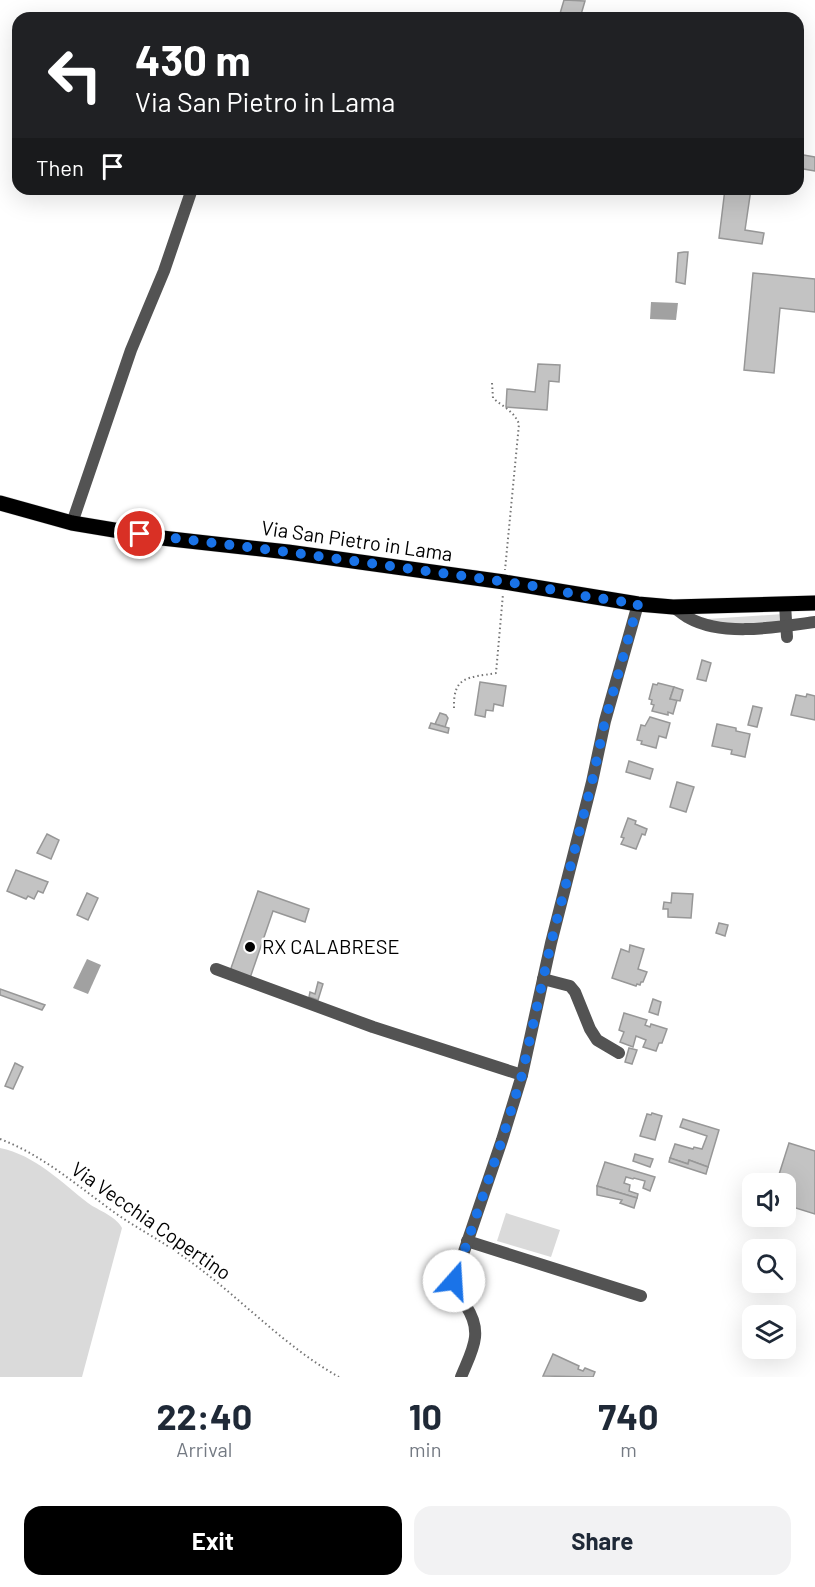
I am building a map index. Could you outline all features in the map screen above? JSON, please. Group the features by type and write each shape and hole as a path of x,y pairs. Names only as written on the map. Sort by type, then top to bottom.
{"main road":[{"name":"Via San Pietro in Lama","path":"0,503 72,523 162,538 288,552 504,582 638,604 674,607 815,603"}],"street":[{"path":"72,523 131,350 164,271 190,195"},
{"path":"461,1377 473,1349 476,1330 472,1314 455,1287 454,1281 522,1075 605,721 638,604"},
{"path":"785,604 786,631"},
{"path":"674,607 688,618 720,628 786,631 815,622"},
{"path":"216,969 373,1027 522,1075"},
{"path":"543,979 570,986 597,1040 619,1053"},
{"path":"467,1242 641,1296"}],"path":[{"path":"454,708 455,689 463,680 496,673 519,424 510,410 493,398 492,383"},
{"name":"Via Vecchia Copertino","path":"0,1139 42,1159 129,1224 183,1256 308,1357 339,1377"}],"shaded area":[{"path":"651,302 678,303 676,320 650,319"},
{"path":"783,614 783,621 778,623 715,624 707,619"},
{"path":"87,959 101,965 88,994 73,988"},
{"path":"0,1148 36,1163 88,1203 112,1217 122,1228 82,1377 0,1377"},
{"path":"506,1213 560,1230 551,1257 497,1241"}],"building":[{"path":"564,0 585,1 582,12 560,12"},
{"path":"804,155 815,157 815,171 804,169"},
{"path":"724,195 750,195 745,230 764,233 762,244 719,238"},
{"path":"688,252 685,284 676,282 678,253"},
{"path":"753,273 815,279 815,312 780,308 774,373 744,370"},
{"path":"538,364 560,365 559,382 549,381 547,410 506,407 507,389 535,392"},
{"path":"702,660 711,663 706,681 697,679"},
{"path":"480,682 506,686 503,706 494,704 493,711 486,710 485,717 475,715"},
{"path":"653,684 674,687 670,699 677,700 673,714 652,711 654,705 649,699"},
{"path":"674,687 683,690 680,701 670,699"},
{"path":"807,694 815,696 815,720 791,715 796,695 806,697"},
{"path":"753,706 762,708 757,727 748,725"},
{"path":"440,713 448,718 445,727 435,724"},
{"path":"650,717 670,723 666,738 659,736 656,748 641,744 642,741 637,740 641,725 645,726"},
{"path":"431,723 449,728 448,733 429,728"},
{"path":"717,724 750,734 745,757 731,754 732,750 712,746"},
{"path":"629,761 653,769 650,779 626,772"},
{"path":"677,782 694,787 686,812 670,807"},
{"path":"628,818 647,829 645,835 642,834 636,849 621,844 624,838 621,837"},
{"path":"47,834 59,840 51,859 37,853"},
{"path":"16,870 48,882 43,893 38,891 34,899 28,896 26,899 7,891"},
{"name":"RX CALABRESE","path":"258,891 309,909 305,922 273,911 250,978 230,971"},
{"path":"87,893 98,898 88,920 77,915"},
{"path":"672,893 693,894 691,918 668,917 668,909 663,909 664,902 671,903"},
{"path":"719,923 728,925 725,936 716,933"},
{"path":"630,945 644,949 638,969 647,972 643,982 636,986 612,978 621,949 629,952"},
{"path":"318,982 323,984 318,1000 309,997 310,992 315,994"},
{"path":"0,989 45,1005 42,1010 0,995"},
{"path":"653,999 661,1002 658,1015 649,1012"},
{"path":"624,1013 647,1020 645,1025 650,1027 651,1024 667,1029 656,1051 643,1047 646,1040 636,1036 633,1047 620,1042 624,1032 619,1030"},
{"path":"629,1048 637,1050 632,1064 625,1062"},
{"path":"15,1063 23,1067 13,1089 5,1086"},
{"path":"647,1114 662,1116 655,1140 640,1136"},
{"path":"683,1119 719,1130 708,1167 689,1160 688,1164 670,1158 675,1144 702,1149 707,1136 680,1127"},
{"path":"789,1143 815,1151 815,1214 796,1208 796,1173 779,1173"},
{"path":"635,1154 653,1159 650,1167 633,1161"},
{"path":"670,1158 688,1164 689,1160 708,1167 706,1174 669,1162"},
{"path":"605,1162 655,1177 650,1191 643,1188 645,1181 626,1177 624,1183 630,1185 629,1191 638,1194 637,1198 597,1186"},
{"path":"597,1186 637,1198 634,1208 620,1203 622,1200 597,1195"},
{"path":"553,1354 579,1366 578,1369 583,1371 585,1368 595,1372 593,1377 543,1376"}],"place":[{"name":"RX CALABRESE","path":"250,947"}],"route":[{"path":"140,534 528,585 638,604 605,721 551,943 522,1075 454,1281"}]}
